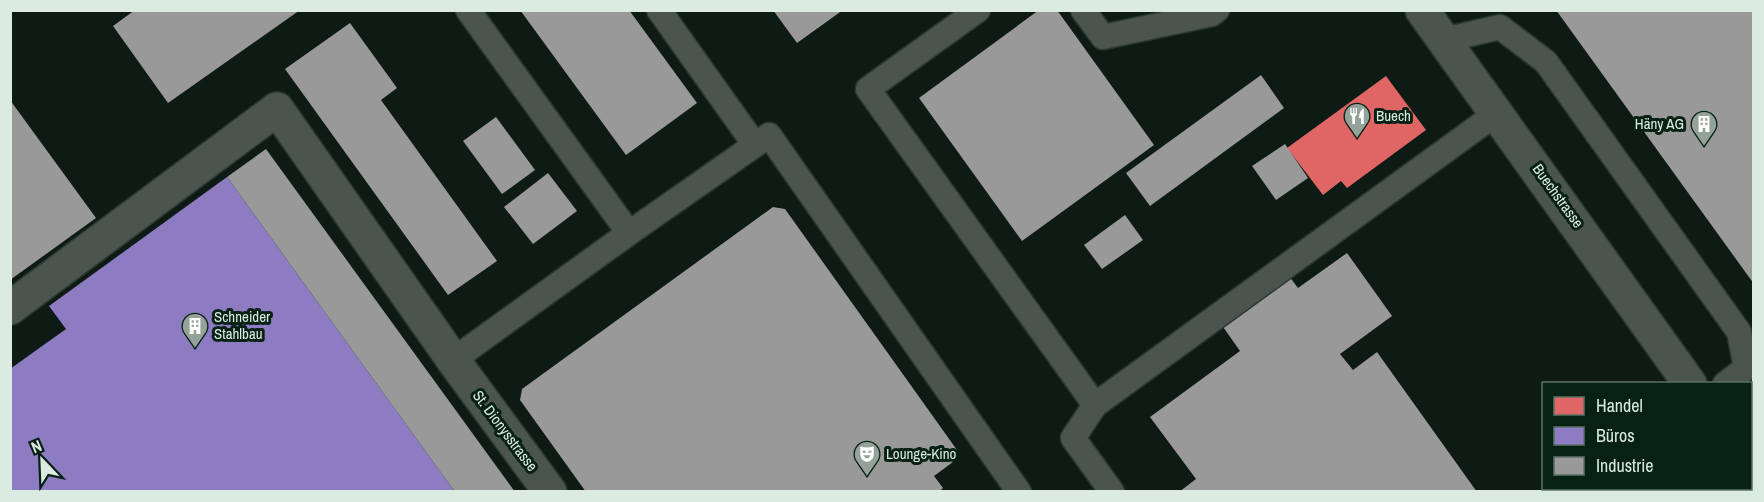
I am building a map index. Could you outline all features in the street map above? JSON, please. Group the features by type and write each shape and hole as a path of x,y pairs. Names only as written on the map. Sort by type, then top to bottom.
{"street":[{"name":"Buechstrasse","path":"1422,10 1689,382"},
{"name":"St. Dionysstrasse","path":"10,308 277,109 456,365 550,492"}],"lane":[{"path":"468,10 629,233"},
{"path":"659,10 755,145"},
{"path":"978,10 868,90 1095,405"},
{"path":"1083,10 1103,37 1212,14 1217,10"},
{"path":"1444,40 1500,27 1546,62 1739,332 1746,368 1728,382"},
{"path":"1112,492 1072,438 1095,405 1497,113"},
{"path":"456,365 629,233 769,135 1019,492"}],"building: Handel":[{"name":"Buech","path":"1386,76 1426,130 1347,188 1341,181 1323,195 1287,148"}],"building: Büros":[{"name":"Schneider Stahlbau","path":"227,177 455,492 10,492 10,369 66,329 49,306"}],"building: Industrie":[{"path":"135,10 300,10 168,103 113,26"},
{"path":"520,10 629,10 697,103 626,155"},
{"path":"773,10 843,10 797,43"},
{"path":"1039,10 1057,10 1154,145 1022,241 919,98"},
{"name":"Häny AG","path":"1556,10 1754,10 1754,284"},
{"path":"350,23 397,88 381,100 497,261 448,295 285,69"},
{"path":"1261,75 1284,108 1150,206 1126,173"},
{"path":"10,100 96,218 10,280"},
{"path":"496,117 535,170 502,194 463,141"},
{"path":"1285,144 1308,178 1276,200 1252,166"},
{"path":"266,149 515,492 455,492 227,177"},
{"path":"548,173 577,211 533,244 504,207"},
{"path":"773,207 785,209 957,450 957,459 934,476 943,488 939,492 586,492 520,400 522,389"},
{"path":"1125,215 1143,240 1102,269 1084,245"},
{"path":"1347,253 1392,316 1340,354 1353,370 1377,352 1477,492 1179,492 1196,479 1150,417 1240,351 1221,324 1289,276 1298,288"}],"place":[{"name":"Buech","path":"1357,139"},
{"name":"Häny AG","path":"1704,147"},
{"name":"Schneider Stahlbau","path":"195,349"},
{"name":"Lounge-Kino","path":"867,477"}]}
